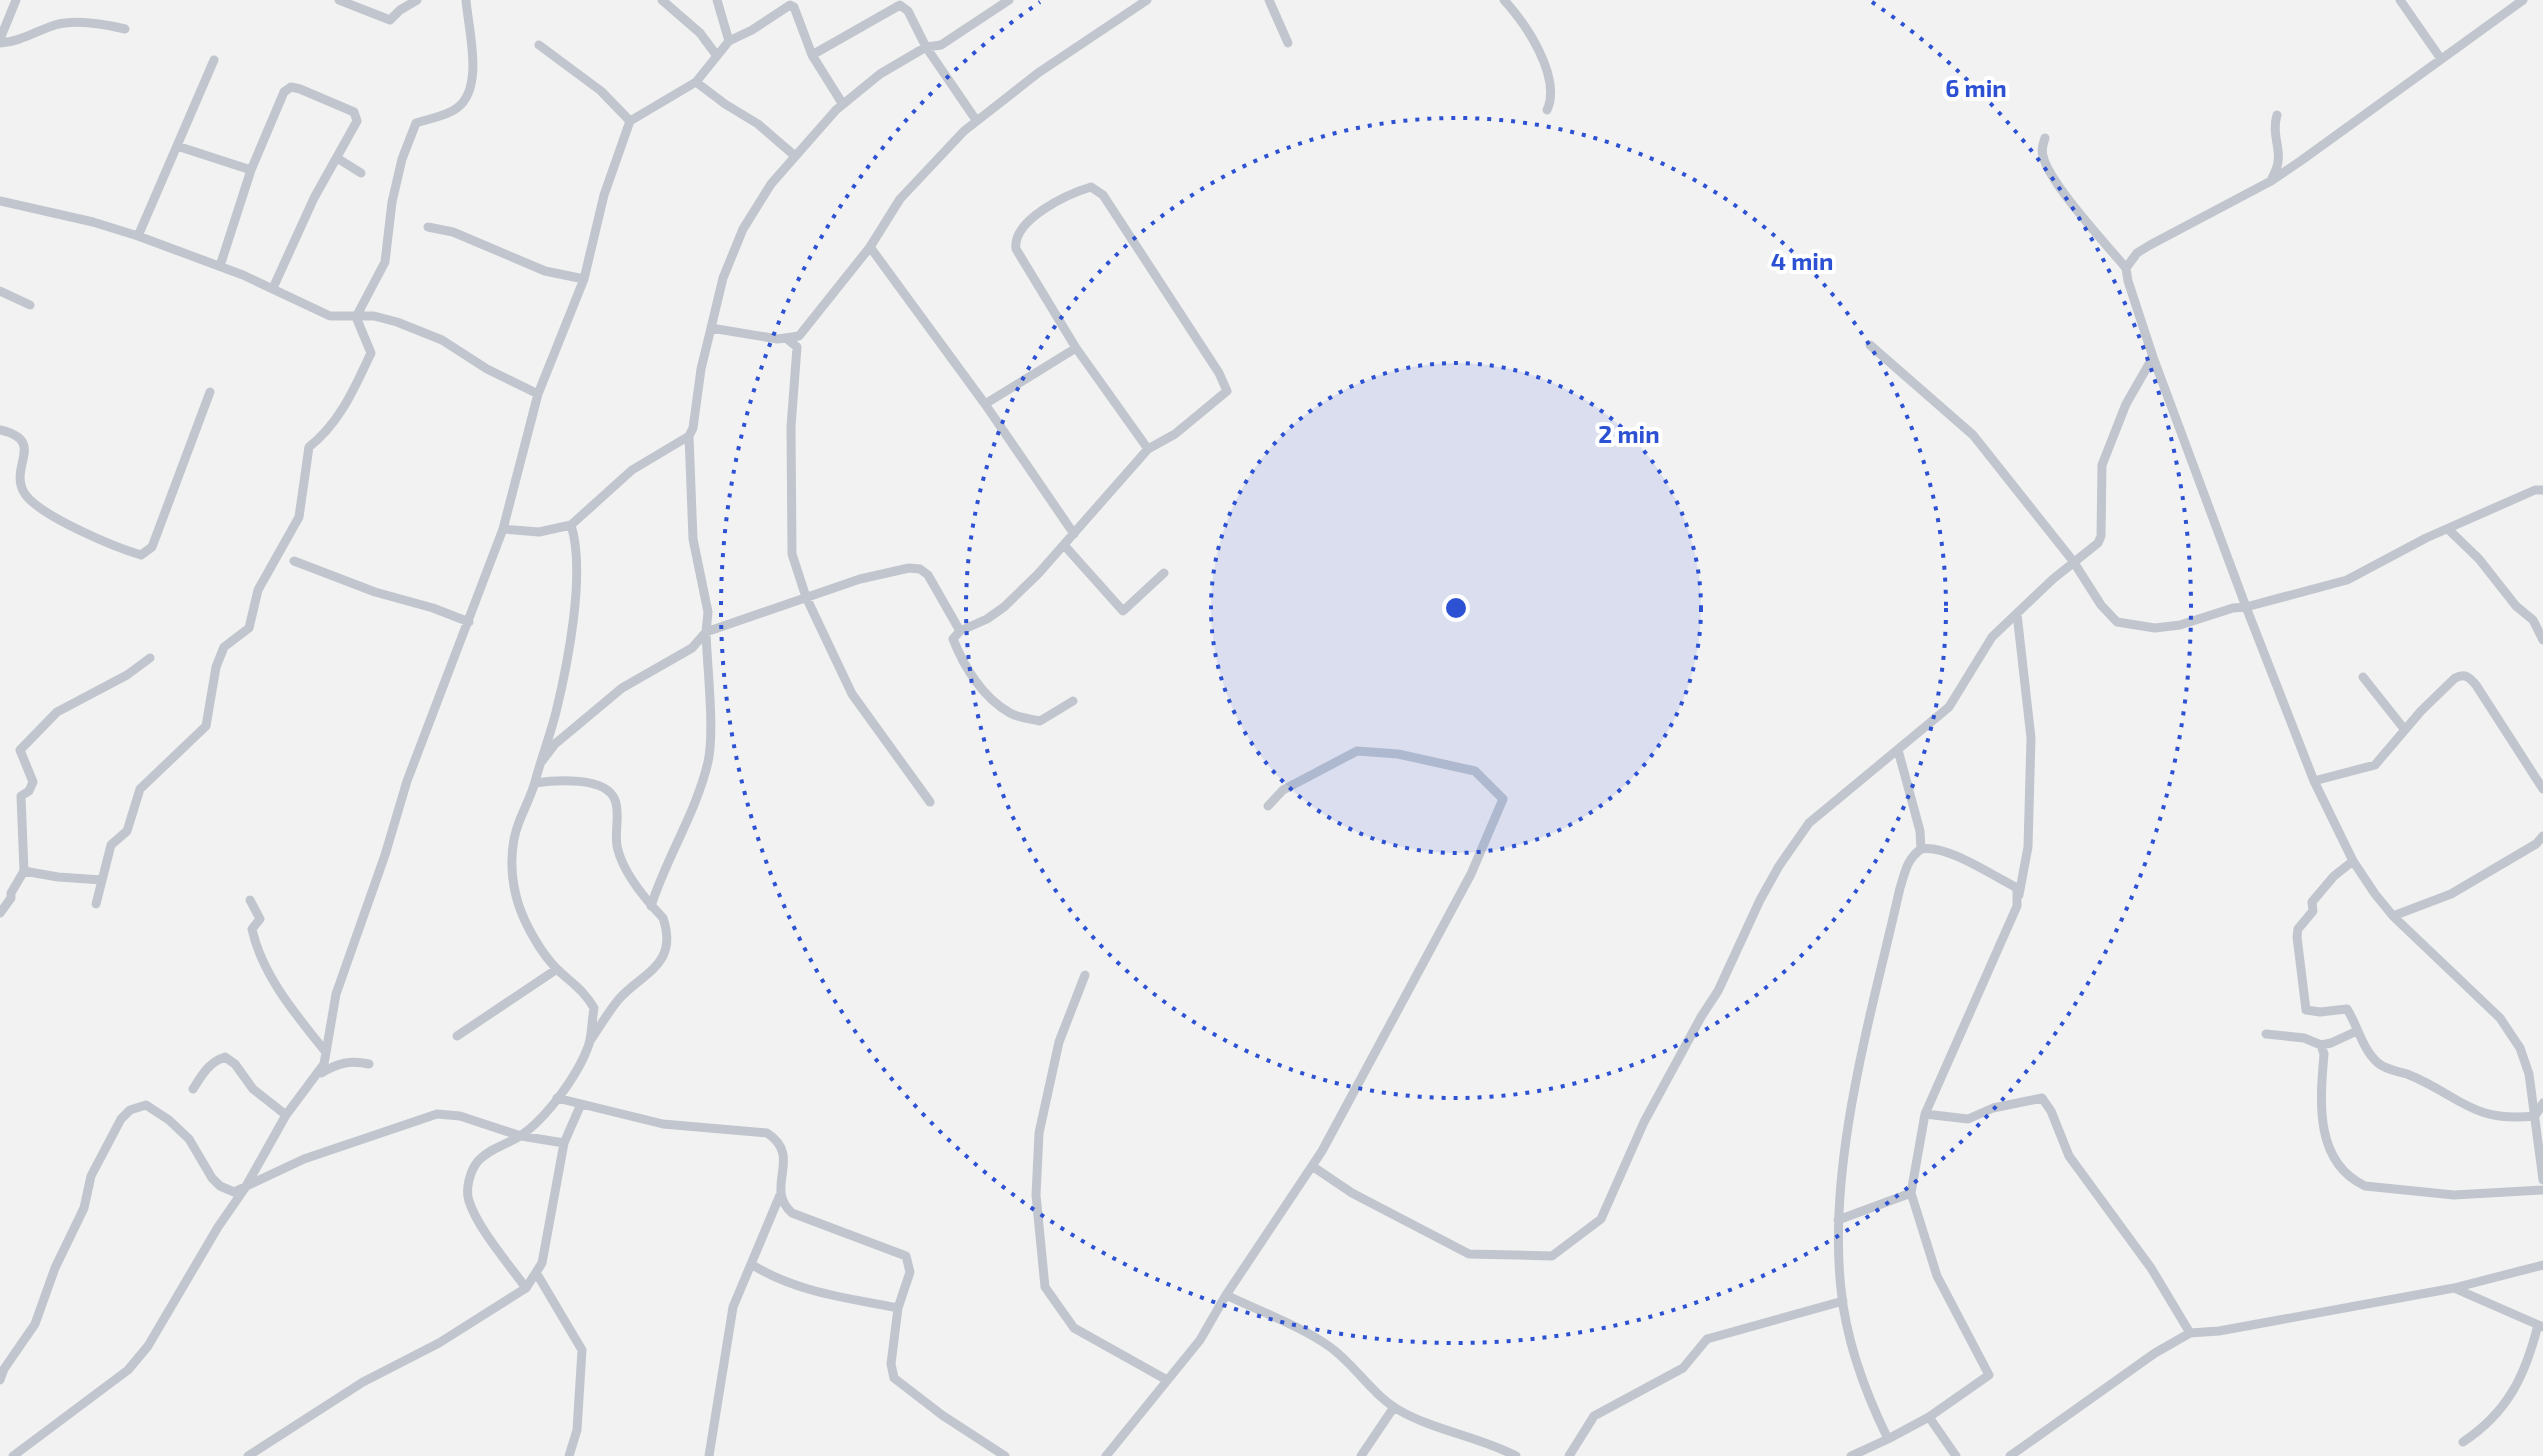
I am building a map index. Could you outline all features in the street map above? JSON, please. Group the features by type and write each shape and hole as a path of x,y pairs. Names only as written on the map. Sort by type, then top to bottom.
{"street":[{"path":"16,0 0,41 10,42 59,24 90,23 125,29"},
{"path":"339,0 390,20 417,0"},
{"path":"356,317 385,262 392,202 402,159 416,123 456,110 471,86 474,52 466,0"},
{"path":"662,0 700,33 717,56"},
{"path":"651,906 661,874 692,812 708,760 708,612 693,539 689,436 723,278 743,229 771,184 842,103 880,74 926,47 941,45 1009,0"},
{"path":"1269,0 1288,43"},
{"path":"1504,0 1540,52 1552,90 1547,110"},
{"path":"2400,0 2441,59"},
{"path":"2126,268 2137,253 2150,245 2271,181 2523,0"},
{"path":"719,1 729,41"},
{"path":"13,1456 128,1370 148,1346 286,1115 324,1064 336,994 385,855 407,781 503,529 538,394 584,279 604,195 630,121 696,82 729,41 752,30 790,2 812,55 842,103"},
{"path":"711,328 778,339 799,336 870,247 900,199 976,120 1141,2"},
{"path":"812,55 900,5 908,11 926,47 976,120"},
{"path":"539,45 601,91 630,121"},
{"path":"138,236 214,60"},
{"path":"696,82 758,124 795,156"},
{"path":"220,266 251,170 284,92 291,87 354,112 357,121 314,198 273,288"},
{"path":"2271,181 2280,164 2274,125 2277,115"},
{"path":"2045,138 2043,160 2058,184 2126,268 2153,357 2246,607 2314,781 2353,861 2393,916 2491,1008 2510,1030 2520,1048 2529,1074 2543,1180"},
{"path":"177,146 251,170"},
{"path":"337,158 361,173"},
{"path":"1073,701 1040,721 1011,714 990,698 961,657 953,639 960,631 1004,607 1064,545 1148,449 1175,434 1227,391 1219,373 1103,195 1091,187 1078,191 1023,225 1015,241 1016,249 1076,348 1148,449"},
{"path":"0,201 93,222 138,236 273,288 330,316 385,319 442,340 487,369 538,394"},
{"path":"428,227 453,232 545,271 584,279"},
{"path":"870,247 985,404 1074,534"},
{"path":"0,291 30,305"},
{"path":"96,904 111,845 127,831 140,789 206,726 216,667 224,647 249,628 258,590 299,517 309,447 325,434 342,409 371,353 356,317"},
{"path":"786,338 797,347 791,427 792,554 806,597 852,694 930,802"},
{"path":"1870,345 1973,435 2117,622 2155,628 2180,625 2233,608 2347,580 2426,538 2535,490 2543,490"},
{"path":"985,404 1076,348"},
{"path":"1312,1166 1352,1193 1469,1254 1552,1256 1601,1219 1644,1122 1718,991 1779,866 1809,823 1949,707 1984,648 2073,561 2098,543 2101,536 2102,465 2126,404 2153,357"},
{"path":"0,430 15,434 22,440 26,453 20,472 23,493 37,507 122,549 141,555 152,547 210,392"},
{"path":"503,529 539,532 571,525 632,470 689,436"},
{"path":"571,525 576,540 575,599 556,713 537,767 535,783 512,843 514,887 528,926 557,969 578,985 594,1008 588,1044"},
{"path":"2448,529 2479,559 2516,606 2533,620 2543,640"},
{"path":"1064,545 1123,611 1164,573"},
{"path":"294,561 375,592 469,622"},
{"path":"537,767 555,744 622,688 692,648 706,632 860,579 909,568 920,569 928,575 960,631"},
{"path":"1851,1456 1929,1417 1989,1375 1937,1276 1911,1193 1925,1114 2017,906 2028,847 2031,738 2017,614"},
{"path":"0,913 24,871 21,796 29,791 33,782 20,750 57,712 127,675 150,658"},
{"path":"2314,781 2375,765 2421,711 2462,675 2468,676 2512,737 2543,789"},
{"path":"2363,677 2405,730"},
{"path":"1898,750 1920,831 1921,849"},
{"path":"1106,1456 1200,1340 1226,1295 1312,1166 1471,874 1503,799 1475,771 1398,754 1357,751 1283,790 1268,806"},
{"path":"526,1288 475,1215 467,1198 469,1180 476,1163 489,1151 521,1136 568,1084 588,1044 618,1000 656,969 662,958 666,929 663,918 651,906 620,859 616,846 615,800 605,787 562,778 535,783"},
{"path":"2393,916 2451,894 2536,844 2543,836"},
{"path":"1888,1439 1871,1404 1850,1340 1843,1301 1838,1220 1857,1076 1900,888 1912,855 1929,847 2008,883 2017,888 2019,895"},
{"path":"2353,861 2334,876 2312,902 2313,911 2298,929 2297,947 2306,1010 2347,1009 2367,1049 2380,1065 2408,1075 2470,1108 2509,1119 2535,1116"},
{"path":"24,871 102,880"},
{"path":"250,900 260,919 252,929 257,952 301,1022 325,1051"},
{"path":"457,1036 557,969"},
{"path":"1085,975 1059,1042 1039,1133 1036,1195 1045,1287 1074,1328 1167,1380"},
{"path":"2266,1034 2304,1038 2321,1045 2357,1031"},
{"path":"2321,1045 2324,1054 2321,1117 2324,1137 2339,1164 2354,1181 2365,1186 2454,1195 2543,1190"},
{"path":"193,1089 206,1069 225,1057 235,1064 253,1089 286,1115"},
{"path":"318,1075 345,1062 369,1064"},
{"path":"557,1098 663,1124 767,1133 778,1141 784,1155 780,1195 733,1307 709,1456"},
{"path":"1925,1114 1968,1119 1993,1108 2042,1098 2051,1111 2069,1156 2151,1268 2190,1333"},
{"path":"2535,1116 2543,1103"},
{"path":"248,1456 363,1382 439,1343 526,1288 542,1263 564,1143 581,1104"},
{"path":"0,1380 4,1369 35,1324 55,1268 84,1208 91,1176 121,1119 130,1110 146,1105 169,1120 189,1139 212,1178 220,1186 234,1192 304,1159 437,1114 460,1116 521,1136 564,1143"},
{"path":"1838,1220 1911,1193"},
{"path":"780,1195 783,1205 792,1213 906,1256 910,1272 898,1308 891,1364 894,1378 942,1415 1005,1456"},
{"path":"751,1264 770,1276 829,1295 898,1308"},
{"path":"2010,1456 2155,1353 2190,1333 2245,1327 2454,1288 2543,1265"},
{"path":"537,1274 582,1350 577,1430 569,1456"},
{"path":"2454,1288 2541,1326 2509,1399 2489,1424 2463,1442"},
{"path":"1226,1295 1328,1345 1394,1407 1416,1419 1495,1445 1516,1456"},
{"path":"1569,1456 1594,1416 1683,1368 1707,1339 1843,1301"},
{"path":"1361,1456 1394,1407"},
{"path":"1929,1417 1956,1456"}]}
